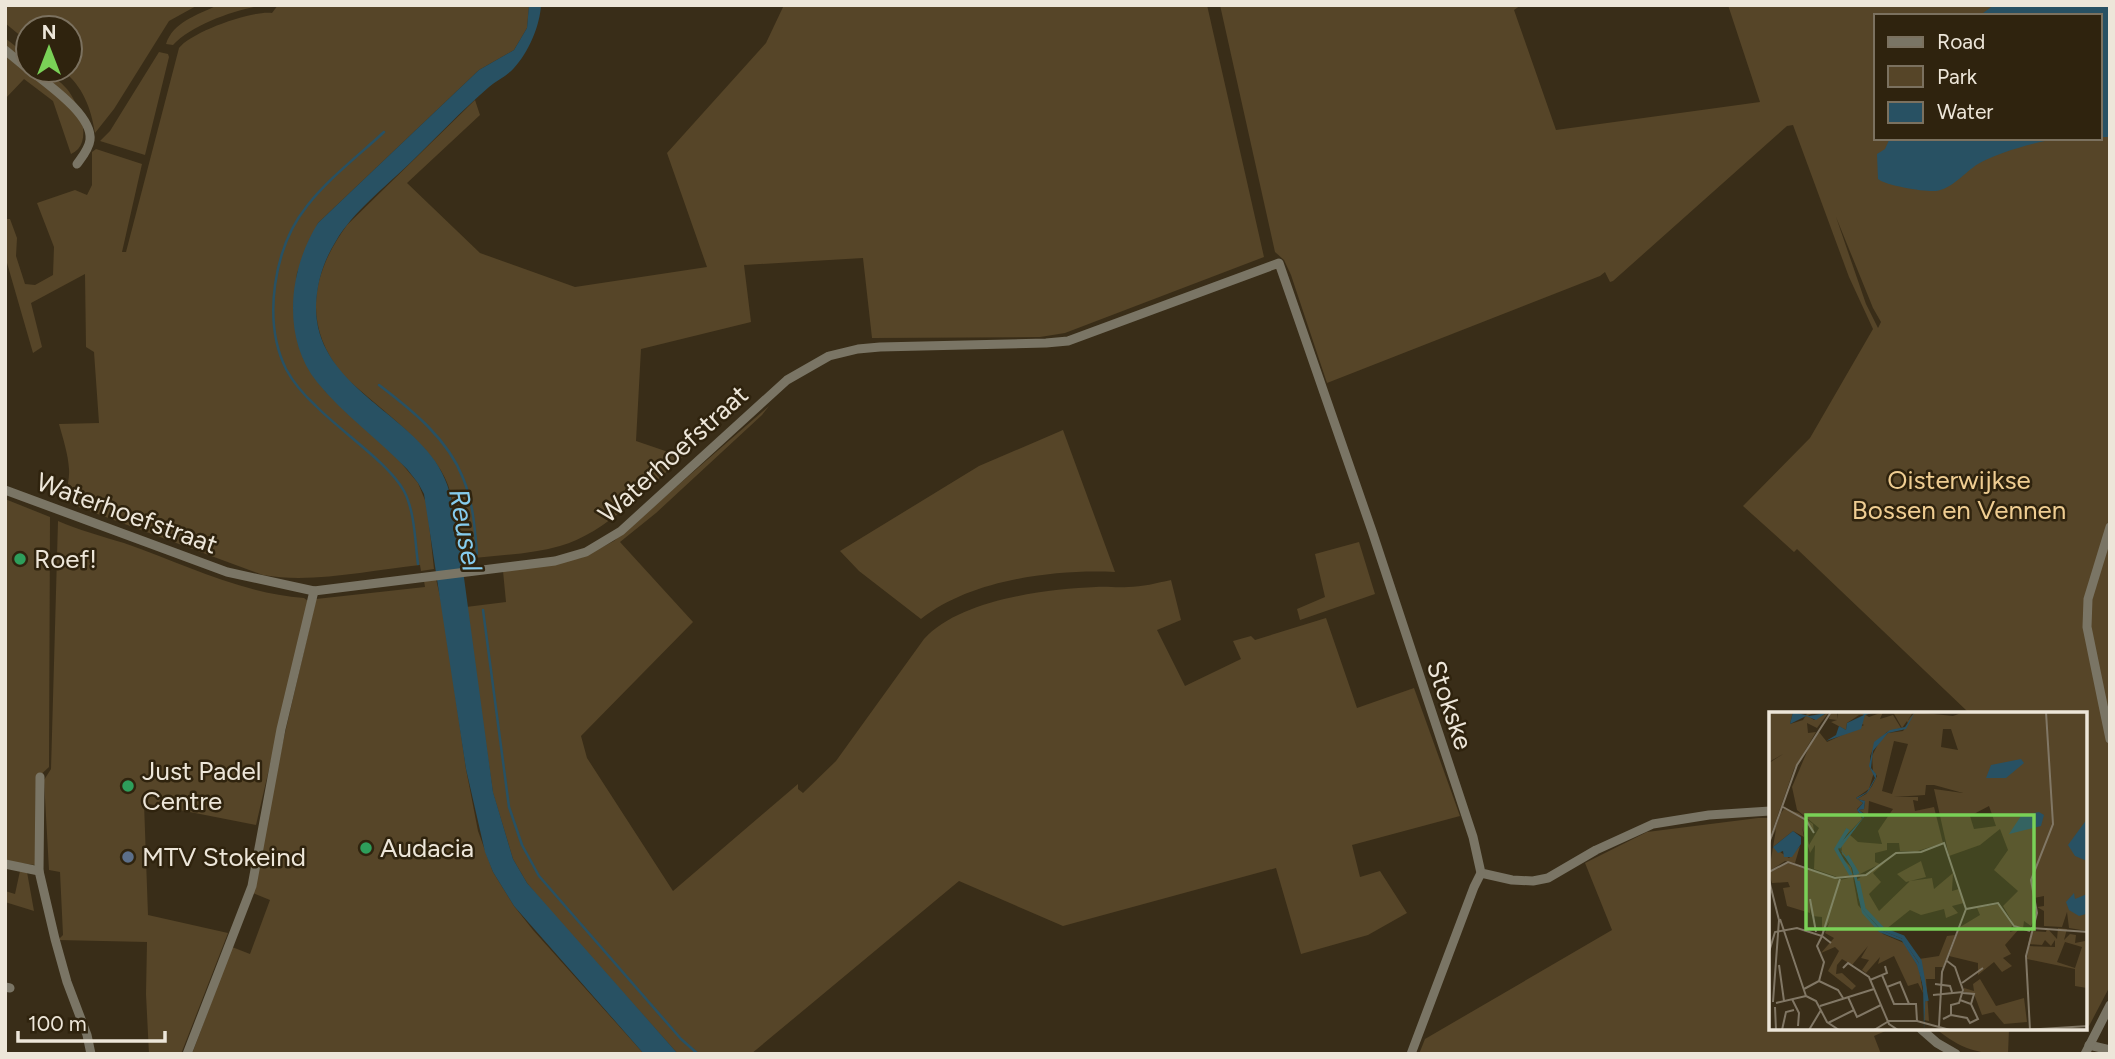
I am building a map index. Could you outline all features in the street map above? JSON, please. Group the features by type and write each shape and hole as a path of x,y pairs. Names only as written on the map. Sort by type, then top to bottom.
{"street":[{"path":"46,84 86,119 90,139 76,164"},
{"name":"Waterhoefstraat","path":"5,490 227,572 314,591 571,557 604,543 621,531 787,380 829,356 880,346 1046,344 1068,341 1279,263"},
{"name":"Stokske","path":"1279,263 1372,531 1473,837 1481,873"},
{"path":"2110,527 2088,599 2087,627 2110,739"},
{"path":"187,1054 252,886 281,729 314,591"},
{"path":"40,777 39,871 67,982 87,1035 91,1054"},
{"path":"1410,1054 1481,873 1512,880 1533,881 1548,878 1596,850 1653,824 1709,815 1769,811"},
{"path":"5,864 39,871"},
{"path":"2110,1005 2087,1050 2110,1050"},
{"path":"1924,1031 1937,1043 1956,1054"}],"green space":[{"path":"5,5 198,5 169,21 114,109 95,133 85,98 76,84 84,84 84,14 14,14 14,30 5,23"},
{"path":"218,5 265,5 216,19 192,30 173,45 166,44 169,36 180,25"},
{"path":"278,5 529,7 527,28 514,50 479,70 318,223 297,273 293,309 325,391 397,458 418,483 427,505 434,569 421,571 420,565 321,577 263,575 68,502 68,463 59,424 99,423 94,352 86,347 85,274 31,303 42,347 33,353 5,256 5,219 10,219 17,238 16,256 25,284 35,285 53,275 54,247 37,203 75,190 87,195 92,185 92,152 96,149 142,164 122,252 126,252 179,48 208,29 251,15 272,13"},
{"path":"784,5 1207,5 1264,257 1065,333 1040,337 872,338 863,258 744,265 751,322 641,349 636,441 683,457 626,508 577,540 539,551 474,558 473,565 462,566 453,505 441,470 402,426 343,375 321,337 316,300 325,262 335,243 347,225 475,100 480,115 407,183 480,253 575,287 707,267 667,153 766,43"},
{"name":"Oisterwijkse Bossen en Vennen","path":"1220,5 1521,5 1514,10 1556,130 1760,102 1728,5 2110,5 2110,986 2089,1026 2087,712 1966,712 1797,549 1794,552 1743,506 1810,438 1873,329 1849,277 1793,125 1787,126 1613,281 1610,282 1605,272 1327,383 1284,260 1275,252","holes":["1836,217 1881,322 1878,328 1866,304"]},
{"path":"5,38 14,45 14,84 19,84 5,99"},
{"path":"159,52 168,54 169,57 145,155 100,141 110,131"},
{"path":"31,84 62,84 72,96 80,114 83,133 78,149 71,154 53,101"},
{"path":"769,406 656,513 620,542 693,622 581,736 587,758 673,891 798,784 798,789 803,793 836,761 924,639 939,626 980,606 1028,594 1075,588 1139,586 1171,580 1181,620 1157,630 1185,686 1241,659 1233,641 1251,636 1255,640 1326,618 1357,708 1414,688 1460,816 1352,845 1360,877 1380,871 1407,913 1368,935 1301,954 1276,868 1063,926 959,881 751,1054 678,1054 549,910 527,883 513,859 493,793 466,607 506,602 503,571 581,558 614,541"},
{"path":"1063,430 1115,572 1040,575 988,586 963,595 921,619 859,571 840,551 979,466"},
{"path":"5,499 50,517 49,767 36,779 35,865 5,861"},
{"path":"58,521 235,584 308,601 256,825 144,803 148,915 228,933 181,1054 149,1054 147,942 58,940 63,935 60,872 49,870 44,780 51,769"},
{"path":"1359,542 1375,594 1300,620 1297,609 1325,597 1315,554"},
{"path":"436,579 478,831 493,872 533,930 644,1054 192,1054 232,947 250,954 270,900 253,893 282,746 316,599 425,587 424,581"},
{"path":"1769,818 1769,1031 1885,1031 1874,1036 1881,1054 1419,1054 1425,1039 1612,930 1585,863 1647,832"},
{"path":"20,871 27,872 34,911 5,902 5,891 15,894"},
{"path":"1939,1031 2009,1031 2008,1054 1970,1049"}],"water":[{"path":"529,5 541,5 540,13 532,39 519,62 468,106 343,230 324,264 318,289 316,306 319,332 329,354 343,374 419,442 435,461 447,484 457,526 493,792 513,859 527,883 678,1054 644,1054 514,906 493,872 485,852 466,769 424,494 407,469 317,382 298,345 294,324 295,282 308,241 318,223 479,70 514,50 527,28"},
{"path":"1994,5 2110,5 2110,137 2101,137 2101,14 1982,14"},
{"path":"1889,140 2052,140 1995,156 1978,164 1942,190 1936,191 1897,186 1878,179 1877,154 1885,149"}],"waterway":[{"path":"384,132 324,186 296,223 286,242 280,263 273,307 279,350 292,379 326,416 387,469 404,491 412,518 418,564"},
{"name":"Reusel","path":"379,385 428,426 456,464 471,506 477,554"},
{"path":"483,610 509,807 522,845 539,876 681,1039 698,1054"}],"place":[{"name":"Roef!","path":"20,559"},
{"name":"Just Padel Centre","path":"128,786"},
{"name":"Audacia","path":"366,848"},
{"name":"MTV Stokeind","path":"128,857"}]}
